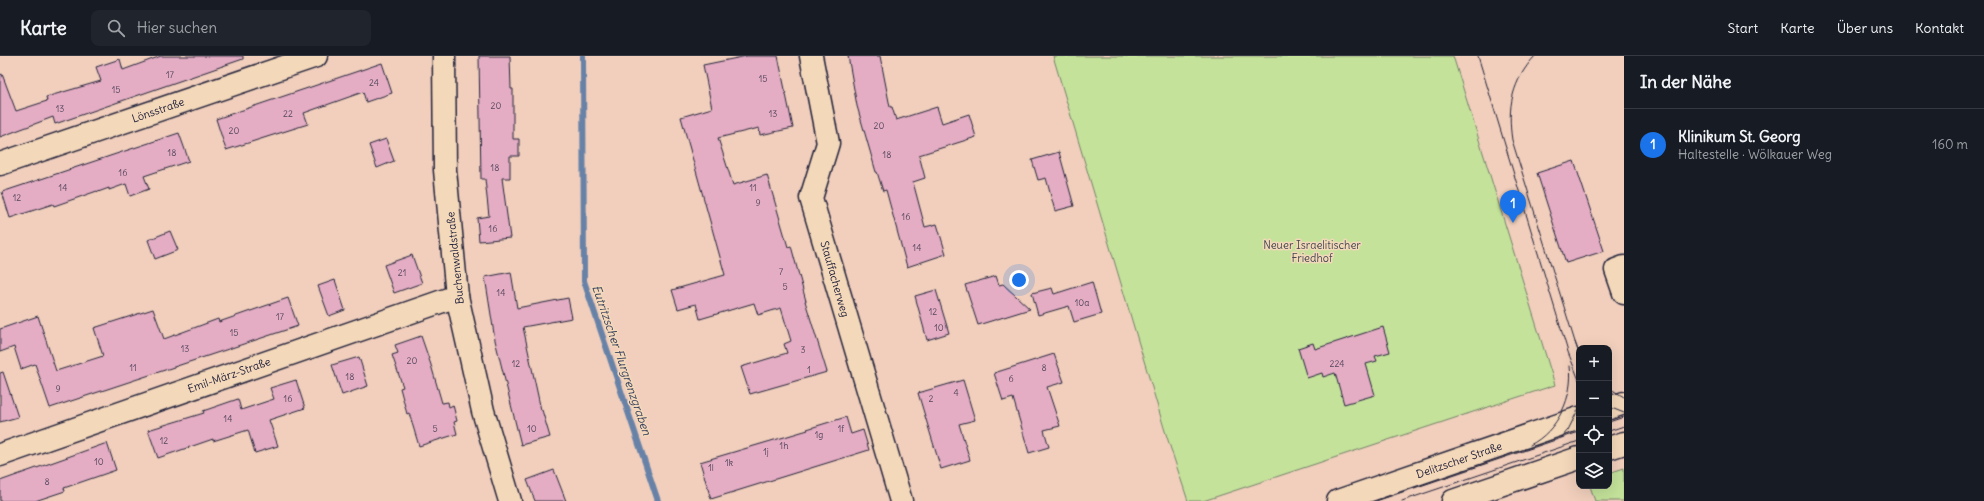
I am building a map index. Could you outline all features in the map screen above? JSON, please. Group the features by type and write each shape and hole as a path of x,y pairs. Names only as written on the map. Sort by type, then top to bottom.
{"street":[{"name":"Lönsstraße","path":"0,164 316,56"},
{"name":"Buchenwaldstraße","path":"444,56 445,170 457,296 483,411 510,501"},
{"name":"Stauffacherweg","path":"810,56 828,143 811,198 901,501"},
{"path":"1624,267 1616,270 1624,293"},
{"name":"Emil-März-Straße","path":"0,455 457,296"},
{"path":"1612,407 1624,403"},
{"name":"Delitzscher Straße","path":"1338,501 1576,419"},
{"path":"1612,447 1624,443"},
{"path":"1453,501 1576,459"}],"green space":[{"name":"Neuer Israelitischer Friedhof","path":"1053,56 1453,56 1555,385 1203,501 1188,501 1165,431"},
{"path":"1624,468 1624,501 1595,501 1591,489 1612,489 1612,472"}],"building":[{"path":"161,56 243,56 243,59 55,124 53,117 0,137 0,75 2,74 16,111 47,101 46,97 101,81 96,67 120,59 123,70"},
{"path":"479,56 510,56 511,89 513,89 513,139 519,139 519,156 510,156 510,178 502,178 510,238 479,241 477,218 489,216 485,179 481,179"},
{"path":"747,56 778,56 793,128 760,135 759,128 718,138 733,185 767,175 788,247 791,246 805,301 827,372 750,394 741,367 787,353 784,344 791,341 781,308 758,315 754,303 700,319 696,304 678,309 672,290 725,275 681,117 712,108 703,65"},
{"path":"848,56 880,56 890,107 892,107 896,120 937,107 942,123 969,114 976,137 919,155 925,178 913,182 925,227 937,224 946,254 907,267 886,190 883,191 876,172 857,106"},
{"path":"382,63 392,93 366,102 363,92 304,113 308,124 226,150 216,119"},
{"path":"179,133 189,161 144,176 149,189 130,196 126,184 109,190 109,188 98,192 97,191 54,206 53,204 10,218 2,192"},
{"path":"386,139 394,161 377,168 369,145"},
{"path":"1059,152 1074,206 1055,211 1046,178 1038,180 1032,160"},
{"path":"1574,161 1604,251 1566,263 1537,173"},
{"path":"170,231 178,250 155,259 148,240"},
{"path":"412,255 422,283 394,293 384,265"},
{"path":"511,272 517,308 568,298 572,318 523,327 541,410 550,437 521,445 495,340 485,277"},
{"path":"996,276 999,285 1003,284 1030,309 978,325 965,285"},
{"path":"335,280 345,310 329,316 318,286"},
{"path":"1092,282 1101,314 1074,322 1069,306 1038,315 1032,293 1052,288 1054,294"},
{"path":"936,290 949,333 927,340 915,296"},
{"path":"288,298 298,326 50,408 35,364 21,369 14,347 0,352 0,329 38,316 56,371 103,356 94,328 153,309 164,339 218,319 219,322"},
{"path":"1383,327 1390,352 1375,356 1377,361 1366,364 1375,395 1344,404 1335,373 1323,377 1322,373 1307,378 1298,348 1313,343 1315,349"},
{"path":"421,336 442,403 448,402 449,407 453,405 457,421 454,422 457,434 419,446 409,413 407,414 400,388 403,387 392,355 398,353 395,345"},
{"path":"1054,354 1064,382 1047,387 1060,426 1044,430 1049,447 1029,453 1013,398 1003,401 994,373"},
{"path":"359,357 368,386 342,395 332,365"},
{"path":"3,372 18,417 0,422 0,373"},
{"path":"296,380 305,408 269,420 278,446 255,453 248,430 213,441 213,439 158,458 148,430 204,413 203,411 238,399 241,410 274,399 270,388"},
{"path":"963,380 975,420 959,424 970,460 941,469 918,393"},
{"path":"846,417 851,434 863,430 869,450 711,499 700,462 808,430 807,429"},
{"path":"107,443 116,470 64,488 65,491 35,501 0,501 0,481"},
{"path":"554,470 566,501 535,501 527,480"}],"waterway":[{"name":"Eutritzscher Flurgrenzgraben","path":"583,56 584,281 658,501"}],"tram line":[{"path":"1478,56 1568,352 1576,372"},
{"path":"1535,56 1521,75 1513,95 1510,116 1512,140 1575,342"},
{"path":"1576,345 1575,342 1576,345"},
{"path":"1530,445 1549,431 1562,412 1569,389 1571,377 1570,366"},
{"path":"1612,390 1624,397"},
{"path":"1612,408 1624,413"},
{"path":"1561,438 1568,430 1576,414"},
{"path":"1612,421 1624,417"},
{"path":"1612,430 1624,426"},
{"path":"1376,501 1576,433"},
{"path":"1402,501 1576,442"}],"place":[{"name":"Klinikum St. Georg","path":"1513,223"}]}
